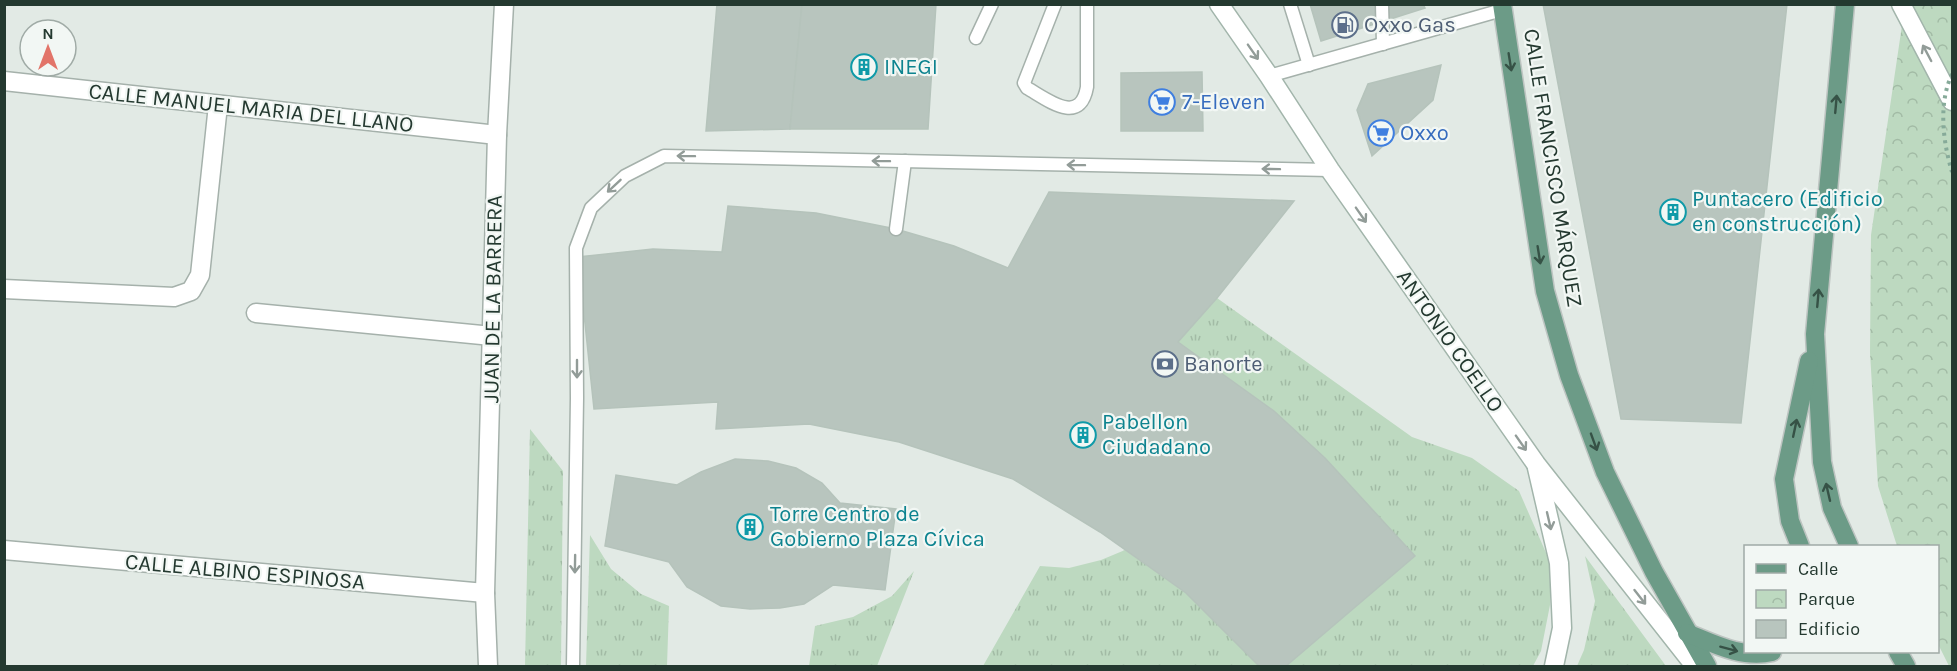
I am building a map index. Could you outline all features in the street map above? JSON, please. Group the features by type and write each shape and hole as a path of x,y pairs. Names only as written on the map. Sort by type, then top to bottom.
{"main road":[{"path":"1800,545 1790,521 1784,479 1815,334 1845,4"},
{"name":"CALLE FRANCISCO MÁRQUEZ","path":"1502,7 1545,291 1569,375 1605,472 1654,572 1707,666"},
{"path":"1815,334 1822,462 1832,508 1849,545"},
{"path":"1687,633 1729,650 1744,652"}],"street":[{"name":"JUAN DE LA BARRERA","path":"488,666 485,593 497,135 504,4"},
{"name":"ANTONIO COELLO","path":"1219,4 1330,171 1536,464 1695,666"},
{"path":"1901,4 1953,101"},
{"name":"CALLE MANUEL MARIA DEL LLANO","path":"4,81 497,135"},
{"path":"4,289 174,297 191,291 200,275 218,105"},
{"path":"256,313 492,336"},
{"path":"1536,464 1559,563 1562,628 1554,666"},
{"name":"CALLE ALBINO ESPINOSA","path":"4,550 485,593"}],"lane":[{"path":"976,38 992,4"},
{"path":"1055,4 1024,83 1027,88 1066,108 1080,105 1085,98 1087,4"},
{"path":"1290,4 1309,65"},
{"path":"1382,4 1383,44"},
{"path":"1269,76 1502,7"},
{"path":"573,666 577,398 576,248 591,208 625,176 663,156 1330,171"},
{"path":"896,229 905,161"}],"path":[{"path":"1953,74 1943,113 1945,150 1953,172"}],"green space":[{"path":"1905,5 1952,5 1952,666 1949,666 1939,646 1939,545 1897,545 1878,486 1870,353 1871,235"},
{"path":"1217,298 1412,437 1472,458 1519,491 1550,562 1550,605 1541,651 1533,666 1286,666 1415,556 1274,411 1178,342"},
{"path":"530,429 563,471 561,666 525,666"},
{"path":"590,535 611,569 641,594 669,606 667,666 586,666"},
{"path":"1125,550 1186,593 1259,666 983,666 1040,566 1069,568 1101,560"},
{"path":"1585,556 1666,666 1577,666 1584,650 1595,601"},
{"path":"914,571 877,666 809,666 815,626 853,617 892,596"}],"building":[{"path":"717,4 802,4 790,129 706,131"},
{"name":"INEGI","path":"802,4 936,4 928,129 790,129"},
{"name":"Oxxo Gas","path":"1310,4 1423,4 1425,8 1321,41"},
{"name":"Puntacero (Edificio en construcción)","path":"1543,4 1787,4 1741,423 1621,419"},
{"name":"Oxxo","path":"1441,65 1433,100 1372,156 1357,110 1368,84"},
{"name":"7-Eleven","path":"1202,72 1203,131 1121,131 1121,73"},
{"name":"Pabellon Ciudadano","path":"1049,192 1294,201 1217,298 1178,342 1274,411 1325,458 1415,556 1286,666 1259,666 1186,593 1100,532 1013,479 899,442 809,424 716,429 718,402 594,409 578,257 653,249 722,252 728,206 816,213 896,229 954,246 1008,268"},
{"name":"Torre Centro de Gobierno Plaza Cívica","path":"735,459 768,461 796,468 822,483 840,503 896,509 885,590 833,585 804,604 750,609 721,606 687,587 669,562 605,546 616,475 677,485 701,472"}],"place":[{"name":"Oxxo Gas","path":"1345,25"},
{"name":"INEGI","path":"864,67"},
{"name":"7-Eleven","path":"1162,102"},
{"name":"Oxxo","path":"1381,133"},
{"name":"Puntacero (Edificio en construcción)","path":"1673,212"},
{"name":"Banorte","path":"1165,364"},
{"name":"Pabellon Ciudadano","path":"1083,435"},
{"name":"Torre Centro de Gobierno Plaza Cívica","path":"750,527"}]}
